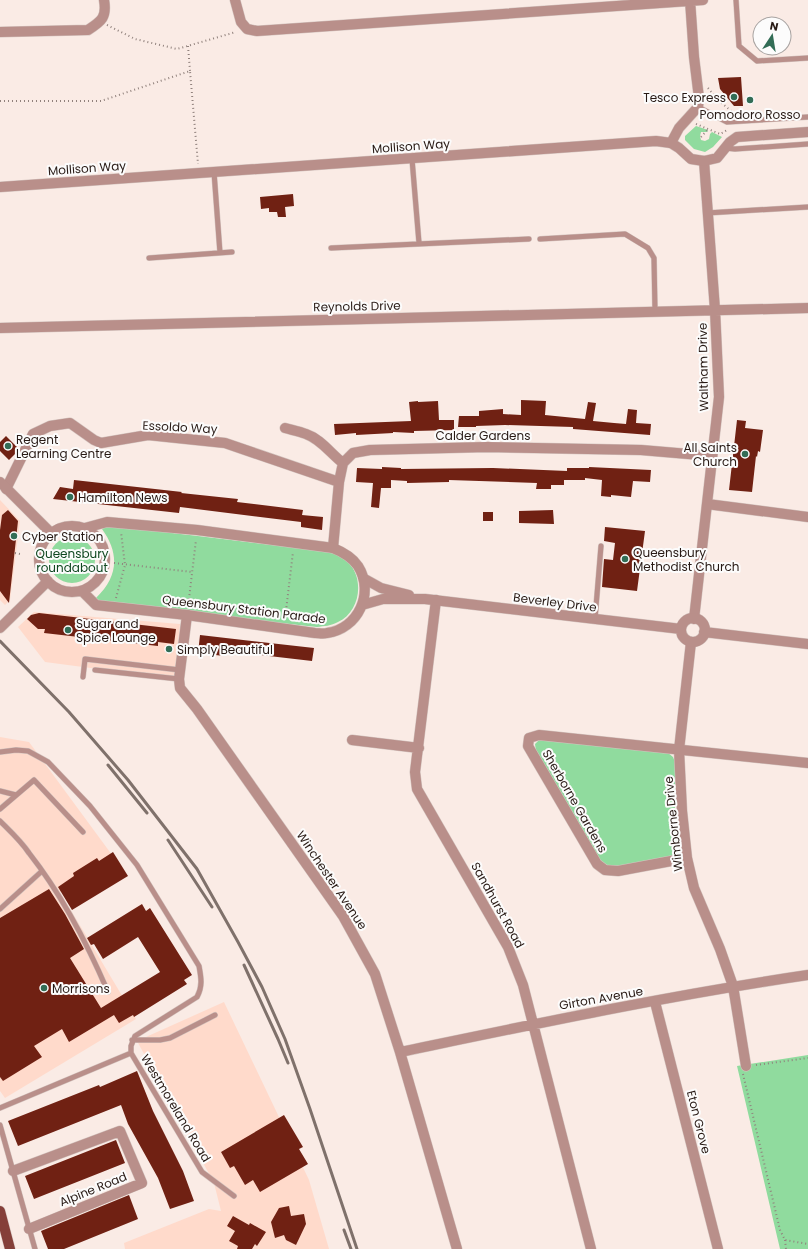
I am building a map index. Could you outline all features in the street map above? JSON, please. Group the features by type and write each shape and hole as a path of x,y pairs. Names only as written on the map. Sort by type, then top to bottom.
{"main road":[{"path":"0,1211 10,1249"}],"street":[{"path":"0,32 88,30 101,22 104,16 104,0"},
{"path":"235,0 244,26 257,31 703,0"},
{"path":"690,0 699,98 698,107 679,128 672,143 691,159 704,161 717,158 737,137 808,132"},
{"name":"Mollison Way","path":"0,187 656,141 672,143"},
{"name":"Waltham Drive","path":"694,619 719,397 715,310 704,161"},
{"name":"Reynolds Drive","path":"0,328 808,308"},
{"name":"Essoldo Way","path":"3,485 33,434 50,426 70,423 94,440 101,443 148,435 225,443 339,482"},
{"path":"284,428 306,434 318,440 333,455 344,463 339,482 333,548"},
{"name":"Calder Gardens","path":"344,463 353,453 370,450 487,446 641,450 712,456"},
{"path":"3,485 51,533"},
{"path":"707,504 808,517"},
{"name":"Queensbury Station Parade","path":"82,590 96,605 284,629 327,633 338,630 349,624 357,616 362,605 365,588 363,578 357,565 342,552 333,548 197,530 120,523 107,522 85,528"},
{"path":"67,526 76,526 85,528 95,535 102,544 105,560 100,577 92,585 82,590 73,592 64,591 48,582 42,572 39,562 40,552 44,542 51,533 67,526"},
{"name":"Beverley Drive","path":"363,578 381,588 425,599"},
{"path":"0,628 48,582"},
{"name":"Beverley Drive","path":"362,605 383,599 425,599 681,629"},
{"name":"Sandhurst Road","path":"436,600 415,772 417,789 508,947 523,985 591,1249"},
{"path":"180,674 187,616"},
{"path":"694,619 702,623 704,632 700,639 692,642 684,638 681,629 686,621 694,619"},
{"path":"704,632 808,644"},
{"name":"Wimborne Drive","path":"692,642 679,750 682,811 687,858 694,888 720,949 733,986 746,1066"},
{"name":"Winchester Avenue","path":"180,674 180,688 197,709 343,916 375,974 400,1052 457,1249"},
{"name":"Sherborne Gardens","path":"679,750 539,735 530,738 528,746 596,864 605,870 618,871 687,858"},
{"path":"352,740 419,748"},
{"path":"679,750 808,763"},
{"name":"Girton Avenue","path":"400,1052 533,1024 733,986 808,975"},
{"name":"Eton Grove","path":"654,1002 718,1249"},
{"name":"Alpine Road","path":"13,1171 120,1131 142,1183 29,1229"}],"lane":[{"path":"736,0 739,46 757,61 808,58"},
{"path":"698,107 727,122 808,117"},
{"path":"725,148 735,150 808,144"},
{"path":"412,159 419,243"},
{"path":"214,172 220,253"},
{"path":"707,213 808,207"},
{"path":"540,239 625,234 648,248 654,258 655,312"},
{"path":"331,248 529,239"},
{"path":"149,258 232,252"},
{"path":"595,619 601,546"},
{"path":"83,677 85,659 180,674"},
{"path":"95,670 180,674"},
{"path":"0,752 16,750 28,751 48,762 90,806 137,865 199,966 202,982 200,992 197,997 139,1032 132,1040 131,1053"},
{"path":"0,809 34,780 83,832"},
{"path":"0,791 16,795"},
{"path":"0,821 28,851 42,871 89,949 108,992"},
{"path":"0,909 42,871"},
{"path":"132,1040 160,1040 170,1038 215,1015"},
{"name":"Westmoreland Road","path":"0,1108 131,1053 202,1172 234,1196"},
{"path":"0,1125 34,1249"}],"path":[{"path":"101,22 135,39 177,49 244,26"},
{"path":"188,46 199,173"},
{"path":"0,101 102,101 190,71"},
{"path":"696,73 719,101 738,117"},
{"path":"693,123 720,134 730,128"},
{"path":"701,137 708,129"},
{"path":"114,607 125,565 120,523"},
{"path":"187,616 197,530"},
{"path":"284,629 294,543"},
{"path":"15,553 20,554"},
{"path":"114,563 192,572"},
{"path":"786,1249 785,1240 780,1230 743,1074 746,1066 808,1058"},
{"path":"785,1240 808,1244"}],"shaded area":[{"path":"0,500 20,521 10,600 5,605 0,600"},
{"path":"34,612 180,624 174,679 45,662 18,627"},
{"path":"0,737 29,742 115,859 60,892 136,1019 5,1098 0,1091"},
{"path":"224,1002 309,1180 329,1249 125,1249 124,1243 209,1209 221,1211 214,1183 137,1041"}],"green space":[{"path":"696,126 708,130 707,132 701,132 701,140 705,141 709,139 712,132 722,137 713,147 705,152 694,149 685,140 685,136"},
{"path":"106,525 330,552 340,556 348,562 353,569 357,577 358,595 351,611 345,617 330,625 317,627 99,604 96,598 109,582 114,565 112,547 102,529"},
{"name":"Queensbury roundabout","path":"67,537 77,537 85,541 91,547 95,555 95,565 91,573 85,579 77,583 67,583 59,579 53,573 49,565 49,555 53,547 59,541"},
{"path":"540,739 667,752 673,757 675,762 675,809 680,851 677,856 618,867 610,866 603,862 595,855 536,751 535,744"},
{"path":"808,1055 808,1249 780,1249 737,1066"}],"building":[{"name":"Tesco Express","path":"741,77 743,106 734,106 720,89 718,78"},
{"path":"293,194 294,206 285,207 286,217 278,217 277,212 269,212 269,208 261,209 260,197"},
{"path":"521,400 546,401 545,415 585,419 588,402 596,403 593,421 614,423 626,424 628,409 637,410 636,423 651,424 650,435 573,429 573,427 505,425 458,427 459,416 479,416 479,411 503,409 503,414 521,415"},
{"path":"438,401 439,420 454,420 454,430 414,431 414,433 393,432 335,435 334,424 411,421 409,402"},
{"name":"All Saints Church","path":"737,420 746,421 745,428 763,430 760,452 758,451 757,457 756,456 752,492 729,490"},
{"name":"Regent Learning Centre","path":"6,436 19,449 9,460 0,451 0,442"},
{"path":"382,467 401,469 493,468 567,471 567,468 589,467 651,470 650,482 633,481 631,497 611,495 611,497 601,496 602,480 585,478 585,480 564,480 564,485 551,485 551,489 536,489 537,483 449,480 449,482 407,483 407,481 391,480 391,488 381,488 379,508 371,507 373,483 356,482 357,468 382,469"},
{"path":"74,480 238,499 237,502 303,510 302,515 323,517 322,530 301,527 301,522 180,507 179,513 53,499 60,487 73,489"},
{"path":"8,510 18,521 9,603 0,591 0,530 2,515"},
{"path":"553,510 554,524 519,523 519,511"},
{"path":"483,512 493,512 493,521 483,521"},
{"name":"Queensbury Methodist Church","path":"605,527 645,531 637,591 602,587 604,559 613,560 615,543 604,541"},
{"path":"39,613 176,629 174,644 158,642 158,646 44,633 45,629 38,629 27,619 31,615"},
{"path":"200,635 314,648 312,661 225,651 224,656 198,653"},
{"path":"113,852 128,876 72,910 58,887 74,876 73,873 97,858 99,861"},
{"name":"Morrisons","path":"49,889 65,914 84,949 70,958 101,1008 160,972 138,937 103,959 94,944 91,945 87,938 142,904 146,911 150,908 192,975 184,980 187,984 134,1017 133,1015 119,1023 114,1015 69,1042 62,1029 34,1046 42,1057 3,1081 0,1077 0,918"},
{"path":"137,1071 153,1111 183,1171 194,1201 170,1209 158,1178 128,1124 121,1105 18,1146 8,1121 99,1085 100,1087"},
{"path":"284,1115 303,1147 299,1149 308,1164 260,1192 253,1180 245,1185 234,1166 230,1168 221,1152"},
{"path":"116,1140 125,1163 34,1199 25,1176"},
{"path":"129,1195 138,1219 64,1249 48,1249 41,1231"},
{"path":"289,1206 291,1216 304,1214 306,1224 296,1245 286,1240 284,1235 275,1238 271,1222 279,1208"},
{"path":"233,1216 266,1232 257,1246 255,1244 252,1249 237,1249 238,1246 229,1241 235,1231 227,1226"}],"railway":[{"path":"0,641 69,712 128,780 197,869 262,987 285,1039 357,1249"},
{"path":"108,765 147,813"},
{"path":"168,840 212,907"},
{"path":"244,965 288,1063"},
{"path":"344,1230 351,1249"}],"place":[{"name":"Tesco Express","path":"734,97"},
{"name":"Pomodoro Rosso","path":"750,100"},
{"name":"Regent Learning Centre","path":"8,446"},
{"name":"All Saints Church","path":"745,454"},
{"name":"Hamilton News","path":"70,497"},
{"name":"Cyber Station","path":"14,536"},
{"name":"Queensbury Methodist Church","path":"625,559"},
{"name":"Sugar and Spice Lounge","path":"68,630"},
{"name":"Simply Beautiful","path":"169,649"},
{"name":"Morrisons","path":"44,988"}]}
